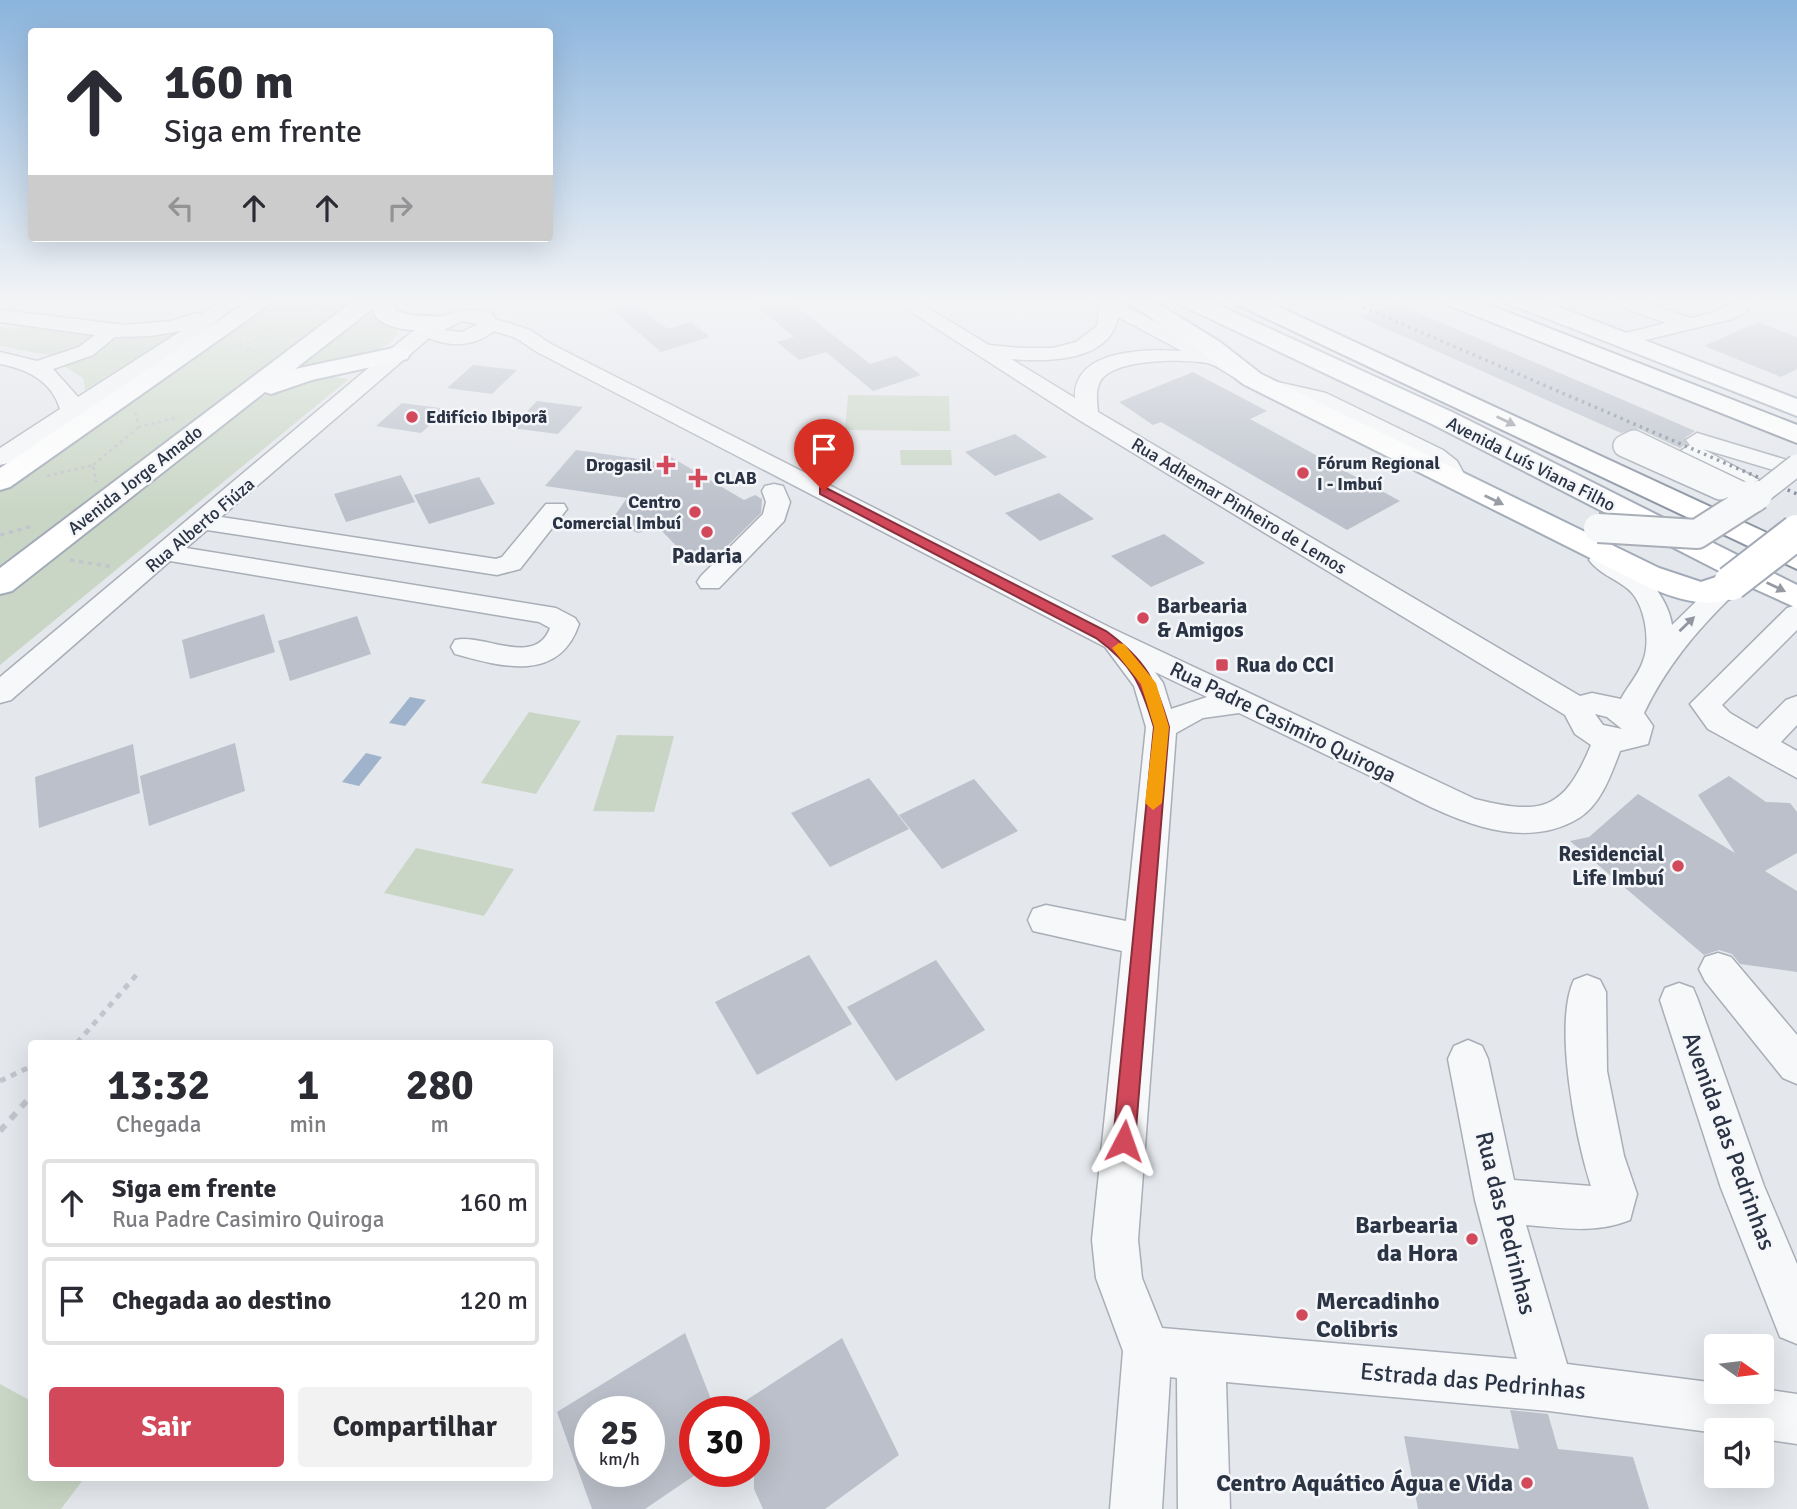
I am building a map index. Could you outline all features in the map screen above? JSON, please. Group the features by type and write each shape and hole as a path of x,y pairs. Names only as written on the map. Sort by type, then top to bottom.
{"main road":[{"path":"0,481 174,369"},
{"name":"Avenida Jorge Amado","path":"0,584 278,369"},
{"path":"236,402 289,379 327,369"},
{"path":"352,369 374,376"},
{"path":"1241,369 1258,382 1676,588 1707,592 1728,586 1797,532"},
{"name":"Avenida Luís Viana Filho","path":"1338,369 1442,418 1797,597"},
{"name":"Avenida Luís Viana Filho","path":"1393,369 1797,559"},
{"path":"1632,369 1797,435"},
{"path":"1663,369 1759,420"},
{"path":"1702,369 1797,408"},
{"path":"1744,387 1797,398"},
{"path":"57,442 72,411"},
{"path":"1442,418 1594,482 1767,546"}],"street":[{"path":"6,454 136,369"},
{"name":"Rua Alberto Fiúza","path":"0,693 381,369"},
{"name":"Rua Padre Casimiro Quiroga","path":"586,369 1101,635 1467,809 1509,818 1539,818 1565,810 1581,798 1595,736"},
{"name":"Rua Adhemar Pinheiro de Lemos","path":"1015,369 1595,736"},
{"path":"1087,415 1085,396 1100,369"},
{"path":"1233,369 1258,382"},
{"path":"40,370 66,393 72,411"},
{"path":"6,454 28,432 42,403 40,370"},
{"path":"1720,487 1635,447 1638,446 1724,488 1720,489 1624,446 1634,441 1758,495"},
{"path":"1758,495 1691,444 1796,467"},
{"path":"1598,528 1697,534 1796,467"},
{"path":"710,582 775,516 778,502 774,491"},
{"path":"203,522 497,567 510,563 555,509"},
{"path":"1535,520 1633,579 1653,596 1659,614 1658,664"},
{"path":"166,553 546,614 565,624 564,631 551,648 534,656 501,655 465,647"},
{"path":"1626,704 1658,664 1672,639 1728,586"},
{"path":"1797,614 1705,704 1719,721 1797,766"},
{"path":"1101,635 1126,653 1148,683 1161,727 1115,1240 1119,1278 1147,1351 1136,1509"},
{"path":"1161,727 1196,709 1240,702"},
{"path":"1592,703 1626,704 1639,726 1637,736 1626,742 1595,736 1592,703"},
{"path":"1759,745 1797,707"},
{"path":"1046,920 1140,939"},
{"path":"1718,969 1797,1065"},
{"path":"1497,1200 1589,1208 1614,1204 1615,1194 1603,1156 1587,1071 1587,992"},
{"name":"Avenida das Pedrinhas","path":"1679,1000 1743,1188 1797,1320"},
{"name":"Rua das Pedrinhas","path":"1468,1059 1497,1200 1549,1387"},
{"name":"Estrada das Pedrinhas","path":"1147,1351 1549,1387 1797,1419"},
{"path":"1201,1357 1204,1509"}],"path":[{"path":"132,400 139,427"},
{"path":"43,477 93,465 139,427 187,415"},
{"path":"93,465 97,490"},
{"path":"0,535 45,523"},
{"path":"37,556 145,572"},
{"path":"80,1040 139,972"},
{"path":"0,1080 28,1068"},
{"path":"0,1131 28,1100"}],"green space":[{"path":"70,369 118,369 85,390 83,378"},
{"path":"174,369 262,369 0,567 0,489"},
{"path":"290,369 312,369 282,376"},
{"path":"318,375 349,379 0,665 0,585 241,408 288,383"},
{"path":"848,395 949,396 950,431 845,430"},
{"path":"900,450 951,450 952,465 901,465"},
{"path":"529,712 581,721 536,794 481,783"},
{"path":"617,735 674,736 654,812 593,811"},
{"path":"416,848 514,869 484,916 384,893"},
{"path":"0,1384 28,1399 28,1481 82,1481 61,1509 0,1509"}],"water":[{"path":"410,697 426,700 405,726 389,723"},
{"path":"366,753 382,757 359,786 342,782"}],"building":[{"path":"468,369 517,370 492,394 447,388"},
{"path":"847,369 914,369 921,375 873,391"},
{"path":"1478,369 1551,369 1695,431 1685,438 1686,444 1680,448 1639,429 1621,433"},
{"path":"1762,369 1796,369 1781,377"},
{"path":"1193,372 1267,411 1250,419 1400,501 1347,530 1161,422 1153,425 1119,402"},
{"path":"537,401 583,407 558,434 511,428"},
{"name":"Edifício Ibiporã","path":"402,403 448,409 421,433 376,426"},
{"path":"1015,434 1047,457 995,476 965,452"},
{"name":"Centro Comercial Imbuí","path":"576,450 660,462 664,453 744,500 755,495 762,499 761,513 708,565 698,564 687,557 658,527 638,533 611,521 627,498 545,486"},
{"path":"401,475 415,502 346,522 334,494"},
{"path":"479,477 495,504 429,524 414,495"},
{"path":"1059,493 1094,519 1040,541 1005,513"},
{"path":"1164,534 1205,563 1151,587 1111,556"},
{"path":"264,614 275,652 190,679 182,640"},
{"path":"357,616 371,654 290,681 278,641"},
{"path":"235,743 245,791 149,826 140,776"},
{"path":"133,744 140,793 39,828 35,777"},
{"name":"Residencial Life Imbuí","path":"1729,776 1766,802 1790,803 1797,812 1797,853 1765,871 1797,891 1797,972 1740,964 1732,954 1719,950 1704,955 1570,841 1589,837 1638,794 1735,853 1698,795"},
{"path":"869,778 909,829 830,867 791,813"},
{"path":"974,779 1018,831 942,869 899,815"},
{"path":"809,955 852,1024 757,1075 715,1002"},
{"path":"936,960 985,1030 896,1081 847,1007"},
{"path":"685,1333 710,1396 679,1396 679,1486 645,1509 592,1509 584,1487 665,1487 665,1396 583,1396"},
{"path":"842,1338 899,1455 825,1509 763,1509 754,1487 770,1487 770,1396 753,1396"},
{"path":"574,1402 574,1459 557,1412"},
{"name":"Centro Aquático Água e Vida","path":"1510,1410 1548,1414 1558,1449 1633,1457 1649,1509 1418,1509 1404,1436 1519,1449"}],"railway":[{"path":"1508,369 1797,494"}],"slow traffic":[{"path":"1119,648 1126,653 1148,683 1161,727 1153,803"}],"place":[{"name":"Edifício Ibiporã","path":"412,417"},
{"name":"Drogasil","path":"666,465"},
{"name":"Fórum Regional I - Imbuí","path":"1303,473"},
{"name":"CLAB","path":"698,478"},
{"name":"Centro Comercial Imbuí","path":"695,512"},
{"name":"Padaria","path":"707,532"},
{"name":"Barbearia & Amigos","path":"1143,618"},
{"name":"Rua do CCI","path":"1222,665"},
{"name":"Residencial Life Imbuí","path":"1678,866"},
{"name":"Barbearia da Hora","path":"1472,1239"},
{"name":"Mercadinho Colibris","path":"1302,1315"},
{"name":"Centro Aquático Água e Vida","path":"1527,1483"}],"route":[{"path":"824,491 1101,635 1126,653 1148,683 1161,727 1124,1141"}]}
